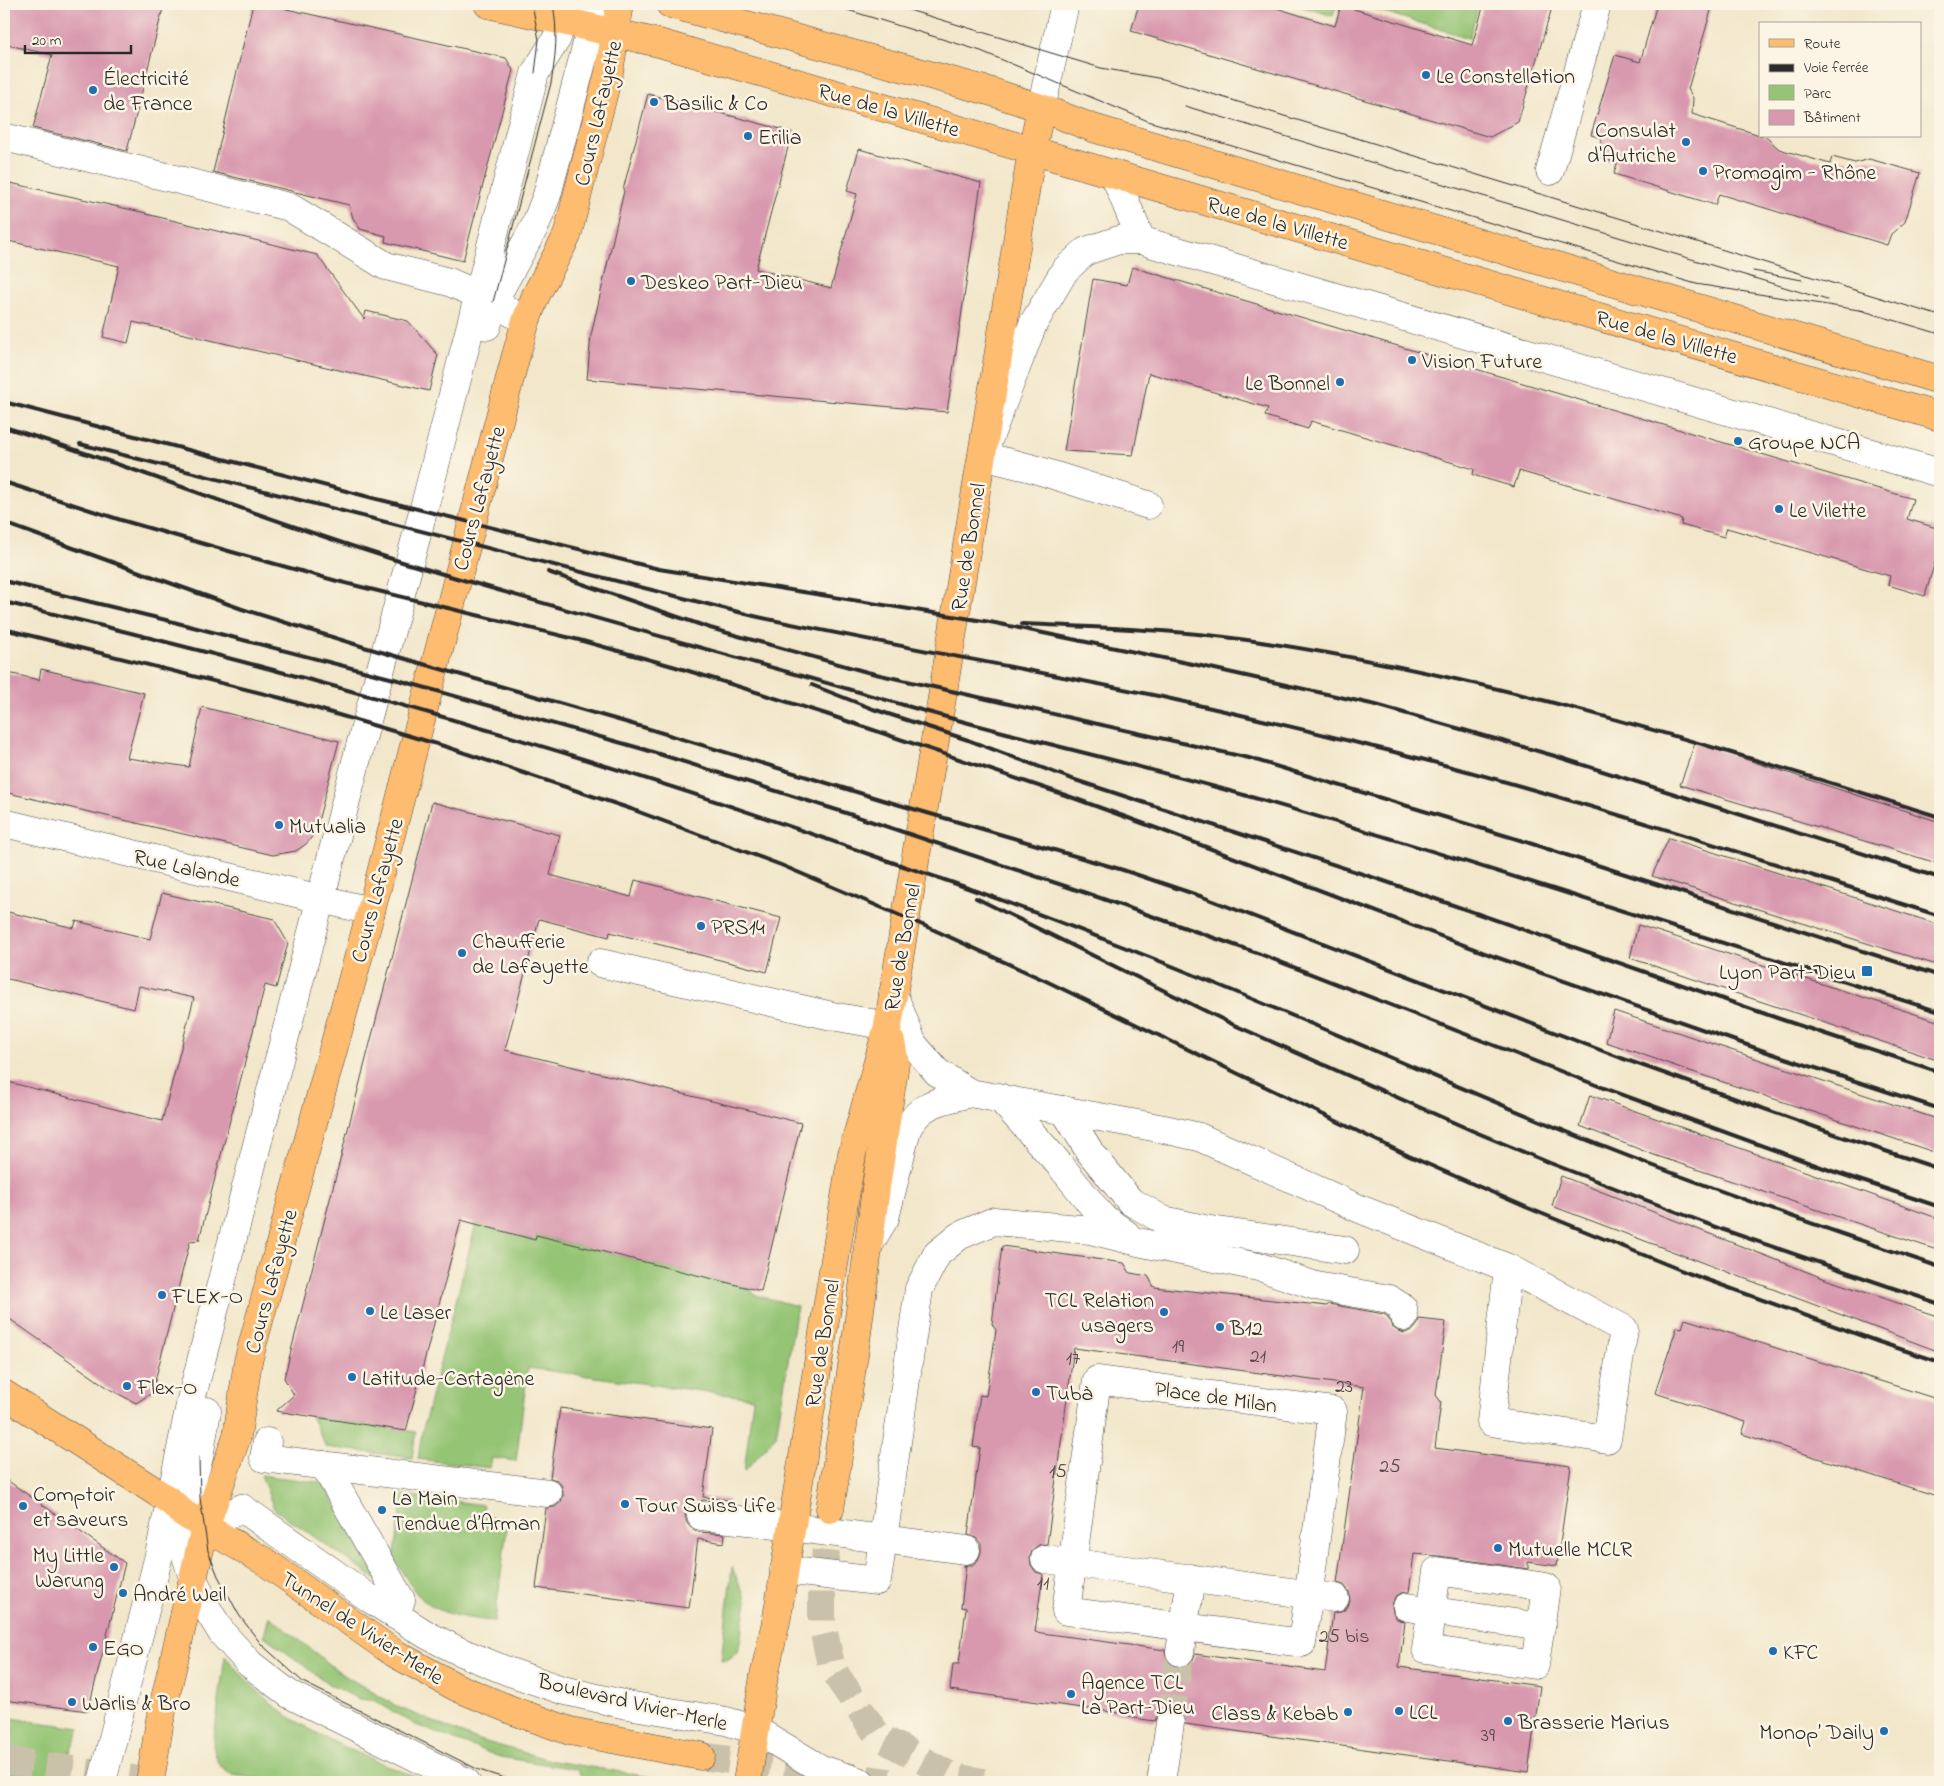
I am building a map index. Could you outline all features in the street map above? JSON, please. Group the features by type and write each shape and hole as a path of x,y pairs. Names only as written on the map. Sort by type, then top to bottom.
{"main road":[{"name":"Rue de la Villette","path":"488,4 565,12 668,45 1940,417"},
{"name":"Cours Lafayette","path":"150,1782 160,1720 193,1578 183,1515 237,1436 248,1360 371,911 526,321 536,294 567,236 602,104 610,72 600,22 620,4"},
{"name":"Rue de la Villette","path":"670,4 992,92 1093,128 1940,380"},
{"name":"Rue de Bonnel","path":"747,1782 784,1570 852,1154 888,1026 1032,150 1041,108"},
{"path":"830,1508 895,1063 888,1026"},
{"name":"Tunnel de Vivier-Merle","path":"4,1394 183,1515 264,1561 394,1653 456,1687 514,1711 570,1731 701,1756"}],"street":[{"path":"1041,108 1065,4"},
{"path":"1550,171 1597,4"},
{"path":"102,1782 159,1555 183,1515 198,1457 329,900 428,493 485,298 535,73 557,38 565,12"},
{"path":"485,298 535,226 547,195 600,22"},
{"path":"4,137 289,207 386,266 449,282 485,298 526,321"},
{"path":"1114,174 1141,240"},
{"path":"1148,506 1031,468 982,456 1033,324 1065,270 1086,251 1119,240 1141,240 1940,473"},
{"name":"Rue Lalande","path":"4,824 371,911"},
{"path":"183,1515 178,1463 191,1400 329,900"},
{"path":"600,963 832,1016 888,1026"},
{"path":"893,993 913,1044 937,1072 970,1093 1199,1137 1360,1209 1508,1268 1624,1329 1607,1439 1491,1422 1508,1268"},
{"path":"868,1246 885,1218 908,1129 913,1119 927,1105 970,1093"},
{"path":"1000,1098 1060,1165 1101,1216 1138,1242"},
{"path":"1064,1110 1090,1152 1130,1201 1163,1220 1204,1229 1345,1250"},
{"path":"784,1570 877,1581 919,1289 937,1254 959,1236 994,1221 1090,1230 1263,1268 1316,1286 1388,1299 1403,1308 1404,1317"},
{"name":"Place de Milan","path":"1097,1380 1334,1411 1309,1594 1302,1643 1182,1640 1066,1611 1097,1380"},
{"path":"266,1442 264,1458 548,1493"},
{"path":"324,1465 401,1600 395,1615"},
{"name":"Boulevard Vivier-Merle","path":"183,1515 242,1508 395,1615 461,1652 507,1671 562,1690 627,1704 726,1721 756,1730 821,1769 861,1782"},
{"path":"702,1516 791,1527 882,1546 966,1550"},
{"path":"1045,1559 1335,1598"},
{"path":"1437,1571 1546,1587 1535,1664 1426,1648 1419,1609 1437,1571"},
{"path":"193,1578 206,1607 222,1632 250,1664 289,1694 466,1782"},
{"path":"1182,1640 1191,1578"},
{"path":"1497,1659 1509,1582"},
{"path":"1419,1609 1541,1627"},
{"path":"1161,1782 1170,1723"}],"green space":[{"path":"1294,4 1337,4 1333,16"},
{"path":"1358,4 1479,4 1469,38"},
{"path":"478,1216 513,1234 534,1240 536,1235 753,1289 752,1294 797,1306 776,1436 744,1472 753,1398 528,1368 516,1461 492,1458 490,1468 418,1459 422,1432"},
{"path":"311,1416 416,1432 412,1458 326,1447"},
{"path":"261,1475 323,1483 381,1583 274,1509"},
{"path":"403,1495 484,1505 482,1516 508,1520 495,1621 464,1617 443,1611 425,1602 415,1591 394,1559"},
{"path":"732,1567 747,1602 738,1652 727,1660 721,1660"},
{"path":"269,1616 342,1674 400,1708 472,1738 554,1761 682,1782 587,1782 576,1769 500,1757 416,1725 375,1701 359,1699 330,1685 264,1636"},
{"path":"225,1656 250,1684 299,1723 378,1762 427,1782 283,1782 232,1775 218,1764 213,1745"},
{"path":"4,1717 80,1728 57,1782 4,1782"}],"building":[{"name":"Électricité de France","path":"4,4 164,4 127,151 33,128 52,55 4,44"},
{"path":"253,4 264,4 506,58 513,70 463,261 385,242 386,236 360,229 353,218 349,205 213,172"},
{"path":"1139,4 1263,4 1335,26 1341,5 1472,45 1484,4 1553,4 1518,122 1490,137 1131,31"},
{"name":"Consulat d'Autriche","path":"1657,4 1713,4 1688,89 1693,98 1692,114 1759,135 1759,138 1767,138 1779,149 1830,164 1832,157 1855,163 1869,159 1920,173 1905,222 1891,234 1887,245 1719,194 1715,205 1614,174 1617,163 1597,157 1602,138 1591,135 1615,55 1640,62"},
{"path":"648,94 792,132 756,269 831,288 857,194 847,191 859,149 981,183 947,412 587,379 591,335 623,190"},
{"path":"10,183 146,213 317,255 364,319 366,311 408,321 438,355 429,391 133,322 128,343 103,337 119,266 4,240 4,213"},
{"name":"Le Bonnel","path":"1132,267 1913,499 1907,519 1940,529 1940,544 1925,596 1888,585 1890,576 1727,528 1724,537 1681,525 1682,519 1519,471 1514,487 1473,475 1474,469 1311,421 1308,429 1265,416 1268,408 1149,373 1133,455 1064,451 1093,279 1127,285"},
{"path":"41,669 144,693 127,758 189,767 202,707 339,741 315,833 306,844 296,851 273,855 4,792 4,672 39,680"},
{"path":"1695,743 1940,822 1940,864 1680,785"},
{"path":"432,802 560,835 550,875 631,897 635,880 781,918 767,972 610,932 609,937 539,919 505,1050 801,1123 761,1291 536,1235 535,1240 461,1220 406,1431 276,1411 294,1395 284,1378"},
{"path":"1669,838 1940,925 1940,966 1652,876"},
{"path":"162,893 274,919 288,943 276,988 265,985 199,1240 190,1241 152,1393 136,1403 111,1390 4,1315 4,1081 162,1121 194,998 139,986 134,1009 4,978 4,911 74,928 76,921 150,939"},
{"path":"1638,925 1940,1022 1940,1061 1630,958"},
{"path":"1614,1011 1940,1120 1940,1154 1606,1042"},
{"path":"1590,1095 1940,1219 1940,1251 1654,1155 1580,1126"},
{"path":"1561,1176 1828,1280 1940,1317 1940,1352 1552,1206"},
{"path":"1002,1246 1124,1263 1130,1273 1148,1276 1154,1287 1327,1306 1329,1304 1384,1314 1388,1317 1392,1327 1405,1333 1413,1330 1418,1324 1419,1319 1446,1322 1436,1395 1441,1402 1435,1448 1571,1466 1557,1566 1528,1562 1528,1569 1414,1554 1409,1592 1401,1593 1395,1597 1392,1605 1393,1613 1397,1619 1405,1622 1399,1667 1540,1686 1528,1772 1185,1724 1184,1717 1180,1711 1172,1708 1164,1709 1158,1713 1155,1721 1133,1718 1126,1714 950,1690 953,1664 959,1664 966,1608 961,1607 966,1565 972,1565 978,1560 981,1552 981,1544 976,1538 968,1535 980,1448 973,1447 980,1395 986,1396 993,1351 996,1330 992,1324","holes":["1074,1348 1364,1387 1337,1583 1344,1585 1349,1592 1350,1601 1347,1608 1341,1612 1333,1613 1325,1672 1195,1654 1192,1662 1186,1666 1178,1667 1170,1664 1166,1658 1165,1650 1035,1632 1043,1574 1036,1572 1031,1565 1030,1556 1033,1549 1039,1545 1047,1544"]},
{"path":"1685,1319 1940,1400 1940,1497 1742,1434 1746,1422 1655,1393 1677,1327 1682,1328"},
{"name":"Tour Swiss Life","path":"560,1408 712,1429 703,1497 730,1500 729,1503 703,1500 695,1502 688,1507 685,1515 687,1523 692,1529 699,1532 725,1534 724,1543 698,1539 689,1608 536,1588 546,1508 555,1507 561,1502 563,1495 562,1486 557,1480 550,1478"},
{"path":"4,1478 125,1563 88,1711 4,1700"}],"tunnel":[{"path":"830,1509 822,1590 822,1624 832,1669 878,1736 953,1777 983,1782"},
{"path":"1170,1723 1180,1652"},
{"path":"701,1756 889,1782"},
{"path":"4,1760 153,1782"}],"tram line":[{"path":"532,4 539,40 535,73"},
{"path":"493,302 551,83 556,44 553,4"},
{"path":"828,4 981,51 1148,121 1696,284 1865,311"},
{"path":"889,4 1101,68 1163,79 1940,316"},
{"path":"1185,106 1827,300"},
{"path":"1753,271 1802,280"},
{"path":"1860,310 1940,334"},
{"path":"199,1457 200,1498 208,1551 218,1576 239,1615 261,1644 303,1682 479,1770 517,1782"}],"railway":[{"path":"4,402 373,498 659,569 990,622 1376,705 1555,756 1940,878"},
{"path":"4,427 101,458 292,526 389,558 950,718 1251,797 1510,875 1940,1012"},
{"path":"80,444 754,616 1158,696 1445,765 1729,849 1940,916"},
{"path":"4,482 121,520 232,552 337,581 579,640 676,667 826,714 1068,796 1493,956 1767,1052 1940,1109"},
{"path":"4,523 242,609 364,647 646,728 1123,870 1203,897 1621,1058 1843,1137 1940,1169"},
{"path":"548,572 710,628 867,672 1249,758 1520,840 1940,976"},
{"path":"4,581 166,620 398,680 643,749 840,811 1086,893 1260,954 1601,1087 1832,1171 1940,1207"},
{"path":"4,602 333,686 551,749 767,818 986,894 1175,967 1524,1114 1670,1172 1850,1237 1940,1267"},
{"path":"1022,624 1200,634 1316,651 1407,668 1497,689 1676,736 1940,817"},
{"path":"4,629 281,698 447,747 631,809 781,865 932,929 1046,981 1409,1156 1528,1208 1688,1273 1940,1362"},
{"path":"812,685 873,709 968,740 1072,779 1384,881 1780,1019 1940,1072"},
{"path":"976,898 1232,1024 1473,1131 1721,1229 1940,1304"}],"place":[{"name":"Le Constellation","path":"1426,75"},
{"name":"Électricité de France","path":"93,90"},
{"name":"Basilic & Co","path":"654,102"},
{"name":"Erilia","path":"748,136"},
{"name":"Consulat d'Autriche","path":"1686,142"},
{"name":"Promogim - Rhône","path":"1703,171"},
{"name":"Deskeo Part-Dieu","path":"631,281"},
{"name":"Vision Future","path":"1412,360"},
{"name":"Le Bonnel","path":"1340,382"},
{"name":"Groupe NCA","path":"1738,441"},
{"name":"Le Vilette","path":"1779,509"},
{"name":"Mutualia","path":"279,825"},
{"name":"PRS14","path":"701,926"},
{"name":"Chaufferie de Lafayette","path":"462,953"},
{"name":"Lyon Part-Dieu","path":"1867,971"},
{"name":"FLEX-O","path":"162,1295"},
{"name":"Le Laser","path":"370,1311"},
{"name":"TCL Relation usagers","path":"1164,1312"},
{"name":"B12","path":"1220,1327"},
{"name":"Latitude-Cartagène","path":"352,1377"},
{"name":"Flex-O","path":"127,1386"},
{"name":"Tubà","path":"1036,1392"},
{"name":"Tour Swiss Life","path":"625,1504"},
{"name":"Comptoir et saveurs","path":"23,1506"},
{"name":"La Main Tendue d’Arman","path":"382,1510"},
{"name":"Mutuelle MCLR","path":"1498,1548"},
{"name":"My Little Warung","path":"114,1567"},
{"name":"André Weil","path":"123,1593"},
{"name":"EGO","path":"93,1647"},
{"name":"KFC","path":"1773,1651"},
{"name":"Agence TCL La Part-Dieu","path":"1071,1694"},
{"name":"Warlis & Bro","path":"72,1702"},
{"name":"LCL","path":"1399,1711"},
{"name":"Class & Kebab","path":"1348,1712"},
{"name":"Brasserie Marius","path":"1508,1721"},
{"name":"Monop’ Daily","path":"1884,1731"}]}
